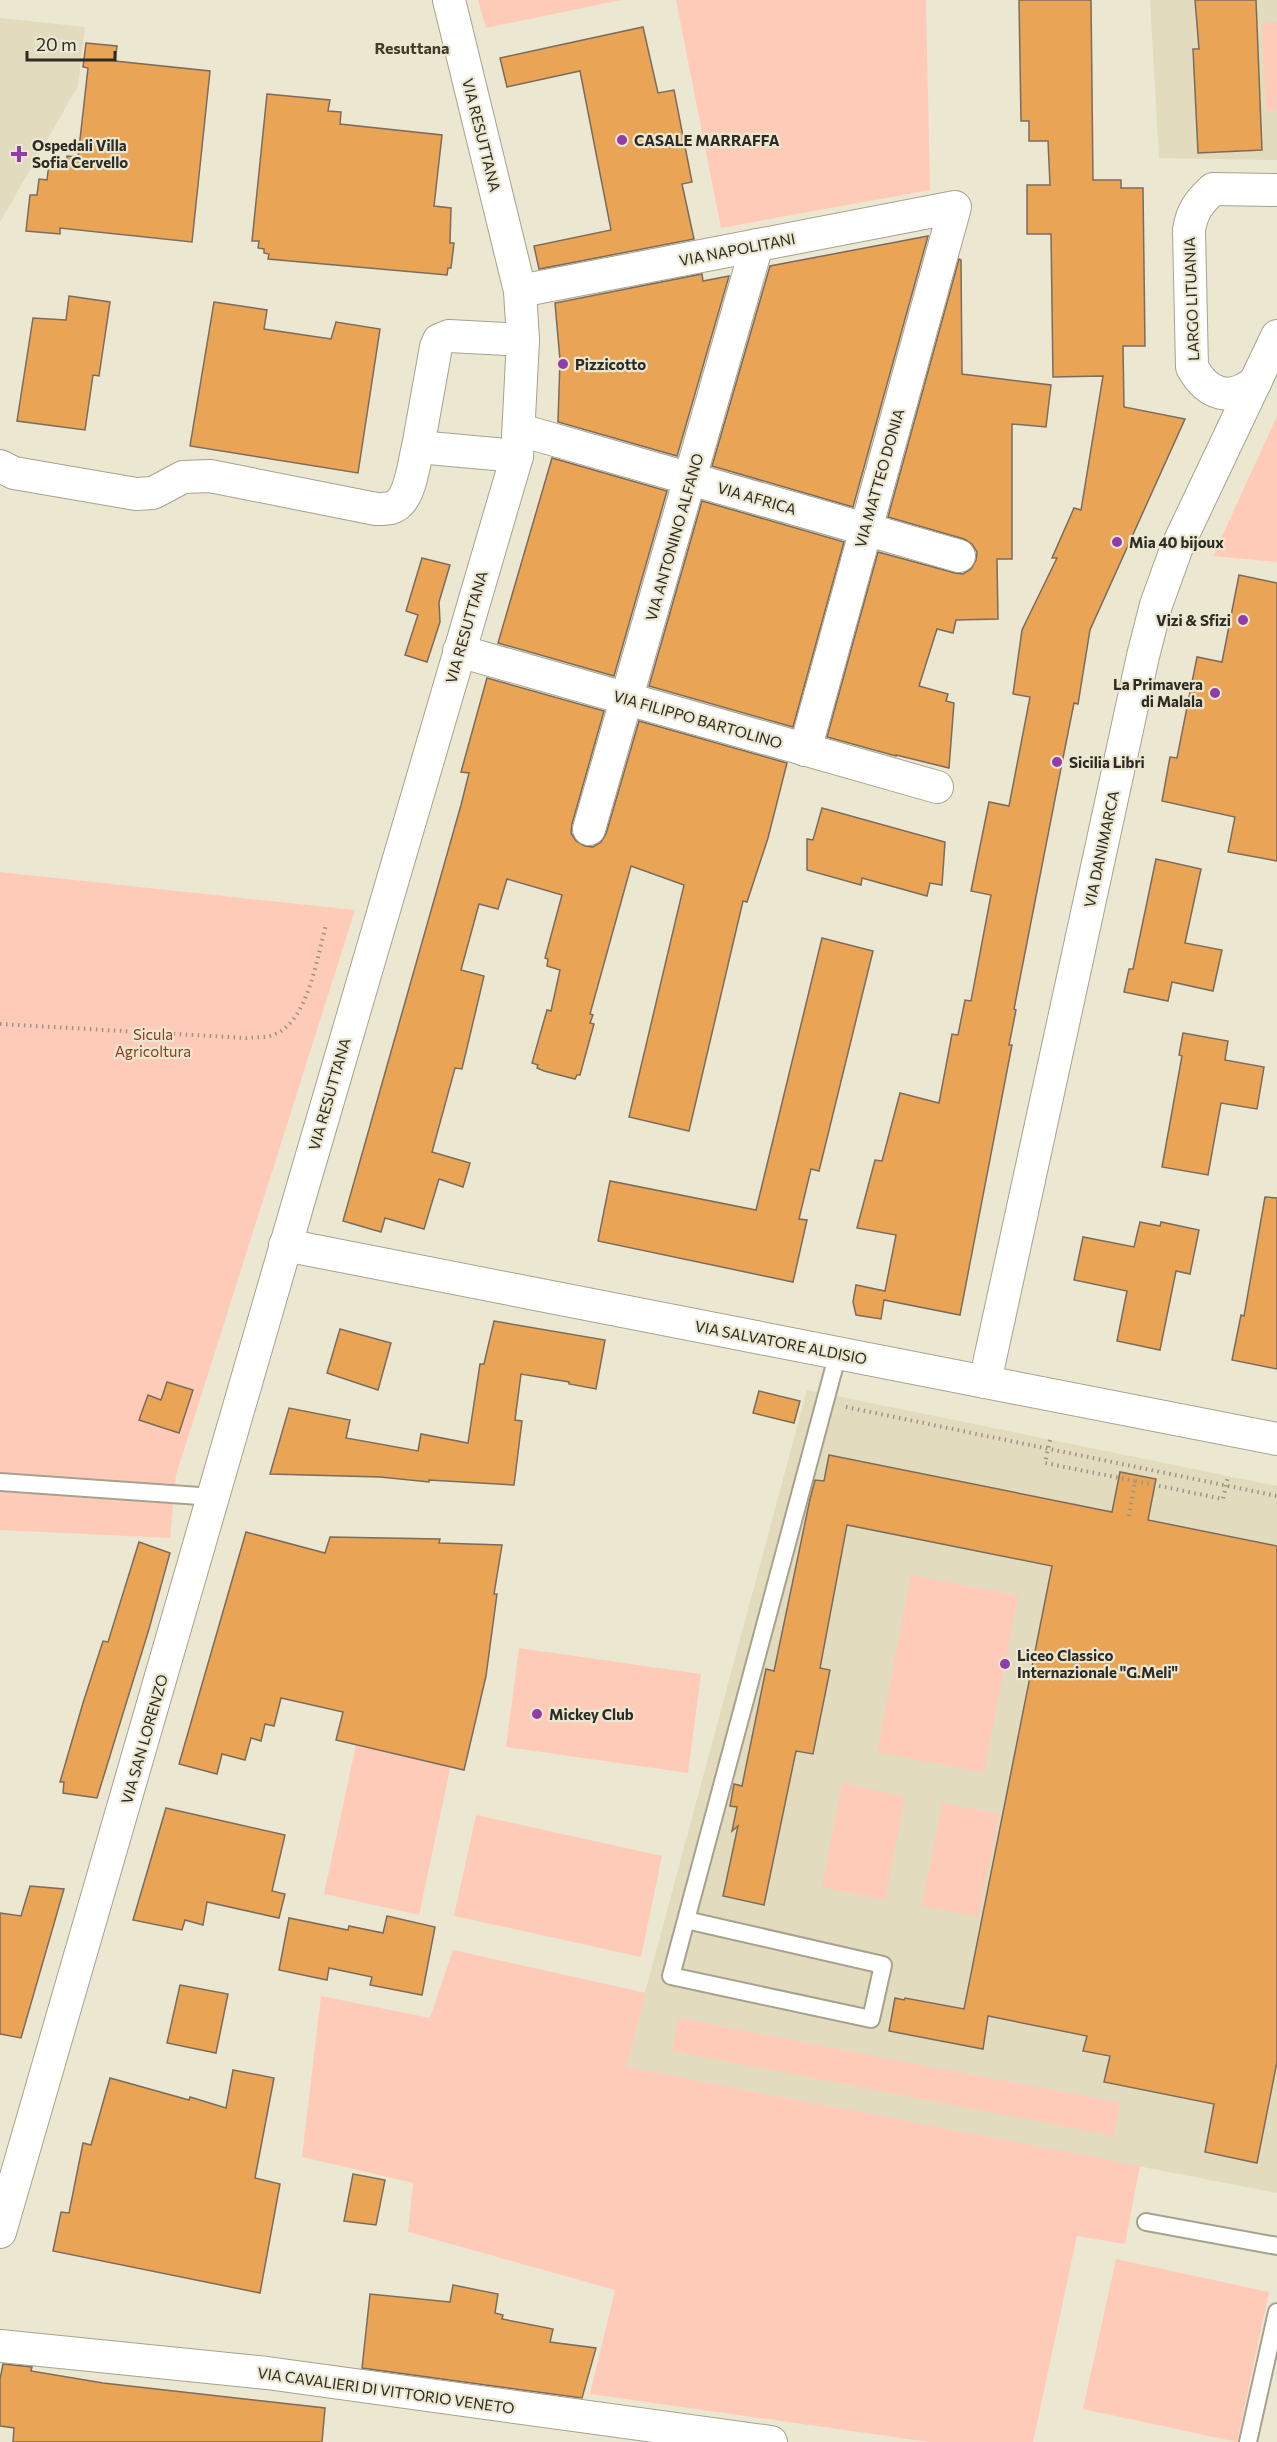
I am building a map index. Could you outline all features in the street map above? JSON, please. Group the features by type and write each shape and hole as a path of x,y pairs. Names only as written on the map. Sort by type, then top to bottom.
{"street":[{"name":"VIA RESUTTANA","path":"285,1245 518,443 523,340 520,291 449,0"},
{"name":"LARGO LITUANIA","path":"1256,381 1244,392 1232,394 1214,390 1200,381 1192,367 1189,230 1192,213 1200,201 1213,189 1277,190"},
{"name":"VIA NAPOLITANI","path":"520,291 955,207"},
{"name":"VIA MATTEO DONIA","path":"805,750 955,207"},
{"name":"VIA ANTONINO ALFANO","path":"589,829 757,245"},
{"path":"0,466 14,473 136,494 153,493 183,477 210,477 376,509 391,508 400,502 406,491 439,339 448,336 523,340"},
{"name":"VIA DANIMARCA","path":"985,1382 1156,605 1177,547 1277,336"},
{"name":"VIA AFRICA","path":"417,447 518,443 691,479 959,556"},
{"name":"VIA FILIPPO BARTOLINO","path":"459,651 937,787"},
{"name":"VIA SALVATORE ALDISIO","path":"285,1245 1277,1438"},
{"name":"VIA SAN LORENZO","path":"0,2232 285,1245"},
{"name":"VIA CAVALIERI DI VITTORIO VENETO","path":"0,2346 267,2373 771,2442"}],"lane":[{"path":"686,1920 883,1965 872,2019 671,1976 686,1920 825,1403 838,1353"},
{"path":"0,1482 214,1497"},
{"path":"1146,2222 1277,2246"},
{"path":"1248,2442 1277,2312"}],"path":[{"path":"0,1024 246,1038 273,1035 284,1029 299,1012 308,990 326,925"},
{"path":"825,1403 1277,1496"},
{"path":"1050,1440 1045,1463 1223,1499 1228,1476"},
{"path":"1129,1516 1135,1481"}],"shaded area":[{"path":"1150,0 1277,0 1277,160 1159,158"},
{"name":"Ospedali Villa Sofia Cervello","path":"0,18 85,27 78,86 0,222"},
{"name":"Liceo Classico Internazionale \"G.Meli\"","path":"807,1390 1277,1486 1277,2193 625,2067"}],"green space":[{"path":"478,0 621,0 486,28"},
{"path":"676,0 926,0 930,190 721,228"},
{"path":"1277,22 1277,110 1266,111 1262,23"},
{"path":"1277,416 1277,562 1213,556"},
{"name":"Sicula Agricoltura","path":"0,872 355,910 176,1475 170,1538 0,1530"},
{"path":"911,1575 1018,1596 984,1773 877,1752"},
{"path":"519,1648 701,1674 688,1773 506,1747"},
{"path":"357,1740 452,1760 419,1915 324,1894"},
{"path":"842,1783 905,1797 885,1900 822,1887"},
{"path":"942,1803 999,1814 978,1917 922,1906"},
{"path":"476,1815 662,1856 641,1957 454,1916"},
{"path":"453,1950 646,1993 626,2067 1140,2166 1125,2244 1077,2236 1033,2442 929,2442 590,2394 615,2290 408,2232 413,2183 302,2157 321,1996 430,2018"},
{"path":"678,2018 1120,2103 1114,2136 672,2051"},
{"path":"1116,2259 1269,2292 1237,2442 1083,2409"}],"building":[{"path":"1019,0 1091,0 1093,180 1121,180 1121,188 1143,188 1145,346 1123,346 1124,407 1185,419 1090,630 1078,704 1074,703 1014,1009 1016,1010 1009,1045 1012,1045 960,1315 884,1300 881,1319 856,1315 853,1302 856,1285 885,1291 896,1235 857,1228 875,1160 882,1161 900,1093 939,1103 952,1034 958,1035 965,1000 971,1001 991,895 971,891 989,802 1009,806 1030,697 1013,694 1022,630 1057,558 1052,558 1074,508 1081,510 1103,376 1053,377 1051,234 1027,234 1027,185 1050,185 1048,141 1029,141 1029,121 1021,121"},
{"path":"1195,0 1256,0 1262,150 1198,153 1193,49 1199,49"},
{"path":"643,27 658,93 674,90 692,182 682,184 694,239 539,269 534,246 611,230 580,71 507,87 500,58"},
{"path":"86,43 117,46 115,61 210,71 192,242 60,228 60,234 26,231 30,195 37,195 39,179 47,180 49,163 67,164 67,156 78,157 88,68 83,67"},
{"path":"267,94 330,100 328,111 341,112 340,124 442,135 434,206 451,208 450,243 454,243 451,268 448,268 447,275 268,259 269,254 264,253 264,249 258,248 259,241 252,241"},
{"path":"928,236 853,507 712,466 770,266"},
{"path":"959,259 961,260 962,374 1051,385 1046,427 1012,424 1012,559 997,559 998,619 956,620 953,633 937,629 919,686 948,694 946,701 954,703 949,768 827,737 878,552 963,574 971,569 976,560 977,552 972,544 964,539 888,517"},
{"path":"702,274 703,281 729,276 677,456 558,422 560,360 555,303"},
{"path":"69,296 110,302 99,376 93,375 85,430 17,421 33,318 66,320"},
{"path":"214,302 267,310 264,329 331,339 336,322 380,329 358,473 190,446"},
{"path":"552,458 667,491 614,676 498,643"},
{"path":"702,501 844,542 793,727 649,686"},
{"path":"422,558 450,565 439,602 440,622 427,662 405,655 418,615 406,611"},
{"path":"1239,575 1277,583 1277,861 1228,852 1235,817 1162,801 1170,757 1177,758 1197,657 1222,662"},
{"path":"487,678 604,711 572,824 571,833 576,841 585,846 593,847 601,842 606,834 639,721 787,763 768,838 747,902 743,901 689,1131 629,1117 684,885 631,866 590,1014 593,1015 590,1023 594,1024 580,1075 577,1075 575,1079 544,1071 532,1063 547,1010 551,1011 560,970 547,966 548,959 545,958 562,895 507,879 498,909 479,904 461,970 484,976 462,1069 455,1068 432,1152 470,1163 463,1187 439,1179 424,1229 385,1218 381,1232 343,1221 461,805 469,773 461,772"},
{"path":"822,808 945,842 942,885 930,883 927,896 862,878 861,885 807,870 807,839 813,840"},
{"path":"1156,859 1201,869 1185,943 1222,950 1213,991 1172,982 1168,1001 1124,992 1129,969 1133,969"},
{"path":"822,938 873,951 819,1171 811,1169 799,1219 807,1220 793,1282 598,1241 610,1181 756,1210"},
{"path":"1183,1033 1228,1041 1225,1060 1264,1067 1257,1109 1221,1103 1208,1175 1162,1167 1182,1056 1179,1055"},
{"path":"1265,1197 1277,1198 1277,1369 1232,1360 1241,1315 1244,1316"},
{"path":"1140,1222 1160,1226 1161,1222 1199,1230 1190,1274 1176,1271 1160,1350 1117,1341 1127,1291 1074,1280 1083,1237 1134,1247"},
{"path":"494,1321 605,1340 596,1389 521,1374 515,1420 522,1421 514,1485 429,1480 429,1482 380,1477 270,1474 289,1408 350,1420 346,1438 418,1451 421,1434 468,1443 480,1364 484,1364"},
{"path":"340,1329 391,1343 378,1390 327,1373"},
{"path":"167,1382 193,1390 179,1433 139,1420 148,1395 161,1400"},
{"path":"759,1391 800,1401 794,1423 753,1413"},
{"path":"829,1455 1112,1512 1120,1472 1156,1479 1148,1520 1277,1546 1277,2062 1257,2163 1205,2152 1214,2104 1104,2082 1110,2056 1083,2051 1087,2036 988,2016 983,2049 889,2031 895,1998 964,2009 1052,1566 847,1525 820,1668 830,1670 813,1754 796,1751 764,1905 723,1896 738,1826 732,1831 737,1807 730,1806 734,1784 742,1786 766,1669 774,1671 810,1499 815,1480 824,1481"},
{"path":"246,1532 325,1553 330,1537 440,1539 439,1543 502,1545 494,1594 497,1594 486,1676 464,1770 336,1740 343,1712 281,1698 274,1726 265,1724 261,1741 251,1738 245,1760 222,1754 217,1774 179,1764"},
{"path":"139,1542 170,1553 149,1629 97,1798 63,1793 64,1782 60,1782 83,1703 103,1641 108,1642"},
{"path":"166,1808 285,1835 272,1891 285,1894 279,1918 207,1902 203,1925 185,1920 182,1930 133,1920"},
{"path":"30,1886 64,1889 21,2038 0,2034 0,1913 21,1916"},
{"path":"387,1916 435,1927 422,1995 370,1985 372,1977 329,1968 327,1980 279,1970 289,1918 348,1930 349,1926 383,1933"},
{"path":"180,1985 228,1994 216,2053 167,2043"},
{"path":"233,2070 274,2078 255,2178 280,2184 260,2293 53,2251 61,2212 69,2213 83,2143 91,2145 110,2078 226,2108"},
{"path":"353,2174 385,2180 376,2225 344,2221"},
{"path":"453,2285 498,2294 495,2313 503,2315 502,2319 553,2329 550,2342 596,2348 582,2398 362,2368 370,2294 450,2302"},
{"path":"3,2364 32,2367 31,2371 103,2383 325,2408 322,2442 13,2442 14,2428 0,2426 0,2379"}],"place":[{"name":"CASALE MARRAFFA","path":"622,140"},
{"name":"Ospedali Villa Sofia Cervello","path":"19,154"},
{"name":"Pizzicotto","path":"563,364"},
{"name":"Mia 40 bijoux","path":"1117,542"},
{"name":"Vizi & Sfizi","path":"1243,620"},
{"name":"La Primavera di Malala","path":"1215,693"},
{"name":"Sicilia Libri","path":"1057,762"},
{"name":"Liceo Classico Internazionale \"G.Meli\"","path":"1005,1664"},
{"name":"Mickey Club","path":"537,1714"}],"district":[{"name":"Resuttana","path":"412,47"}]}
